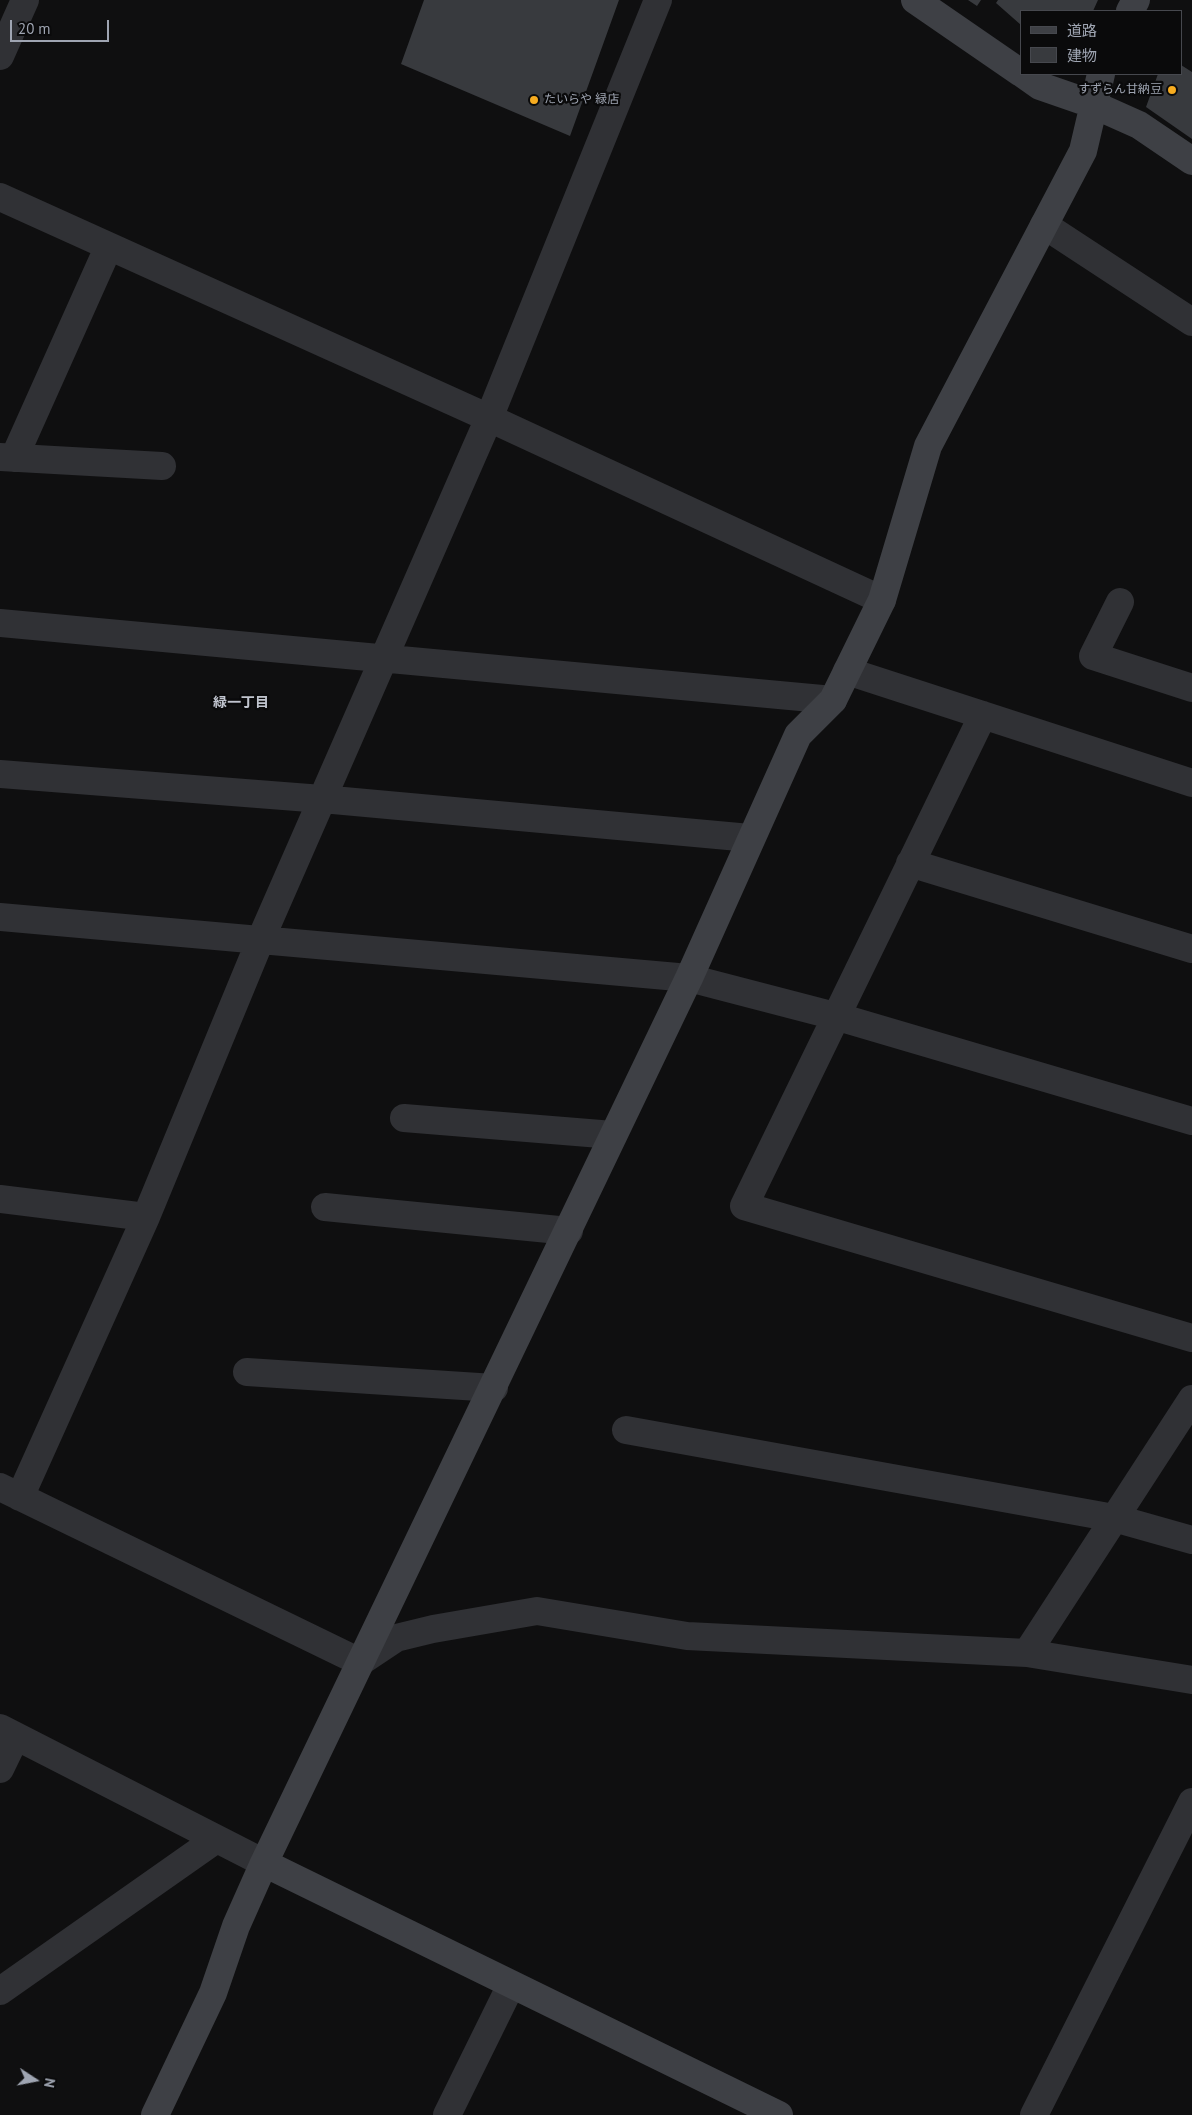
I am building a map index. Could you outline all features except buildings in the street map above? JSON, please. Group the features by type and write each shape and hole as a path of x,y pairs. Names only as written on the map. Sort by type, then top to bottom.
{"street":[{"path":"0,56 25,0"},
{"path":"360,1662 10,1492 146,1217 260,941 489,418 658,0"},
{"path":"915,0 1020,72"},
{"path":"1025,75 1040,86 1092,104 1139,125 1192,161"},
{"path":"155,2115 213,1994 236,1926 264,1863 494,1388 689,978 750,838 798,735 833,700 882,600 928,446 1083,151 1092,104 1101,75"},
{"path":"0,197 108,248 489,418 882,600"},
{"path":"1044,225 1192,322"},
{"path":"108,248 7,458 162,466"},
{"path":"1120,602 1093,656 1192,688"},
{"path":"0,623 833,700"},
{"path":"847,671 1192,783"},
{"path":"983,715 744,1206 1192,1338"},
{"path":"0,774 322,799 750,838"},
{"path":"910,863 1192,949"},
{"path":"0,918 689,978 835,1016 1192,1121"},
{"path":"404,1118 613,1135"},
{"path":"0,1199 146,1217"},
{"path":"325,1207 569,1231"},
{"path":"247,1372 494,1388"},
{"path":"1027,1653 1192,1399"},
{"path":"626,1430 1114,1518 1192,1540"},
{"path":"360,1662 396,1638 432,1629 537,1611 687,1636 1027,1653 1192,1680"},
{"path":"0,1769 8,1732 215,1840 511,1985 744,2107 779,2115"},
{"path":"1034,2115 1192,1802"},
{"path":"0,1991 215,1840"},
{"path":"447,2115 511,1985"}],"place":[{"name":"すずらん甘納豆","path":"1172,90"},
{"name":"たいらや 緑店","path":"534,100"}],"district":[{"name":"緑一丁目","path":"241,703"}]}
